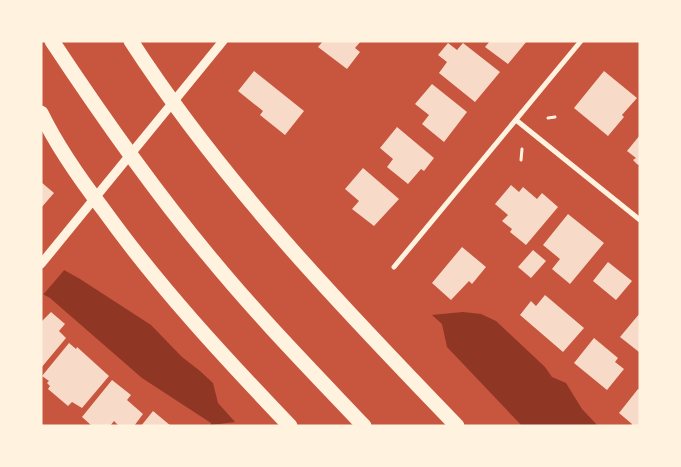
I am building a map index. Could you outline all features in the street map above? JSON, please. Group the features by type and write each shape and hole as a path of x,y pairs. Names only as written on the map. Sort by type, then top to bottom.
{"highway":[{"path":"52,41 92,102 169,207 247,301 364,426"},
{"path":"134,45 185,118 306,267 457,426"},
{"path":"41,113 51,134 72,166 117,228 189,317 290,426"},
{"path":"433,401 465,426"}],"street":[{"path":"44,261 223,41"},
{"path":"394,267 582,41"},
{"path":"516,120 640,220"}],"path":[{"path":"548,118 555,117"},
{"path":"521,160 522,149"}],"shaded area":[{"path":"41,257 80,279 151,325 182,357 213,383 218,403 235,422 211,425 211,423 142,378 50,298 41,293"},
{"path":"463,312 481,314 496,321 545,367 552,377 566,383 582,409 598,426 522,426 447,347 442,324 432,315"}],"pier":[{"path":"41,255 66,268 42,296 41,296"}],"building":[{"path":"323,41 361,41 355,48 360,52 347,69 318,47"},
{"path":"490,41 527,41 508,64 485,47"},
{"path":"448,43 457,50 463,43 500,72 475,102 439,73 447,62 438,55"},
{"path":"254,71 304,111 285,135 260,115 263,111 238,91"},
{"path":"604,71 637,98 622,115 624,117 608,136 574,108"},
{"path":"432,84 467,112 444,142 422,124 429,115 415,104"},
{"path":"397,127 434,158 424,171 421,169 408,184 387,167 393,159 380,148"},
{"path":"640,135 640,163 638,165 633,160 636,158 627,151"},
{"path":"363,168 399,199 374,226 352,209 359,201 345,189"},
{"path":"41,182 54,193 41,208"},
{"path":"511,185 519,192 523,187 537,199 542,193 558,207 526,245 510,232 512,229 502,221 508,215 495,204"},
{"path":"568,214 604,243 570,284 552,269 560,259 543,245"},
{"path":"462,247 486,267 472,284 469,281 451,300 432,283"},
{"path":"533,250 546,261 531,278 518,267"},
{"path":"608,262 632,281 616,300 593,281"},
{"path":"545,295 584,328 563,352 520,315 531,301 536,306"},
{"path":"51,312 65,324 59,331 66,338 41,368 41,322"},
{"path":"640,313 640,351 639,352 620,337"},
{"path":"594,338 618,358 615,362 624,369 607,390 574,363"},
{"path":"69,343 76,349 77,347 109,376 82,408 72,402 68,406 48,389 50,386 47,383 49,381 42,376"},
{"path":"112,380 131,395 127,400 143,414 134,426 119,426 114,421 110,426 92,426 82,417"},
{"path":"638,389 640,390 640,426 631,426 632,424 619,413"},
{"path":"153,411 171,426 141,426"}]}
